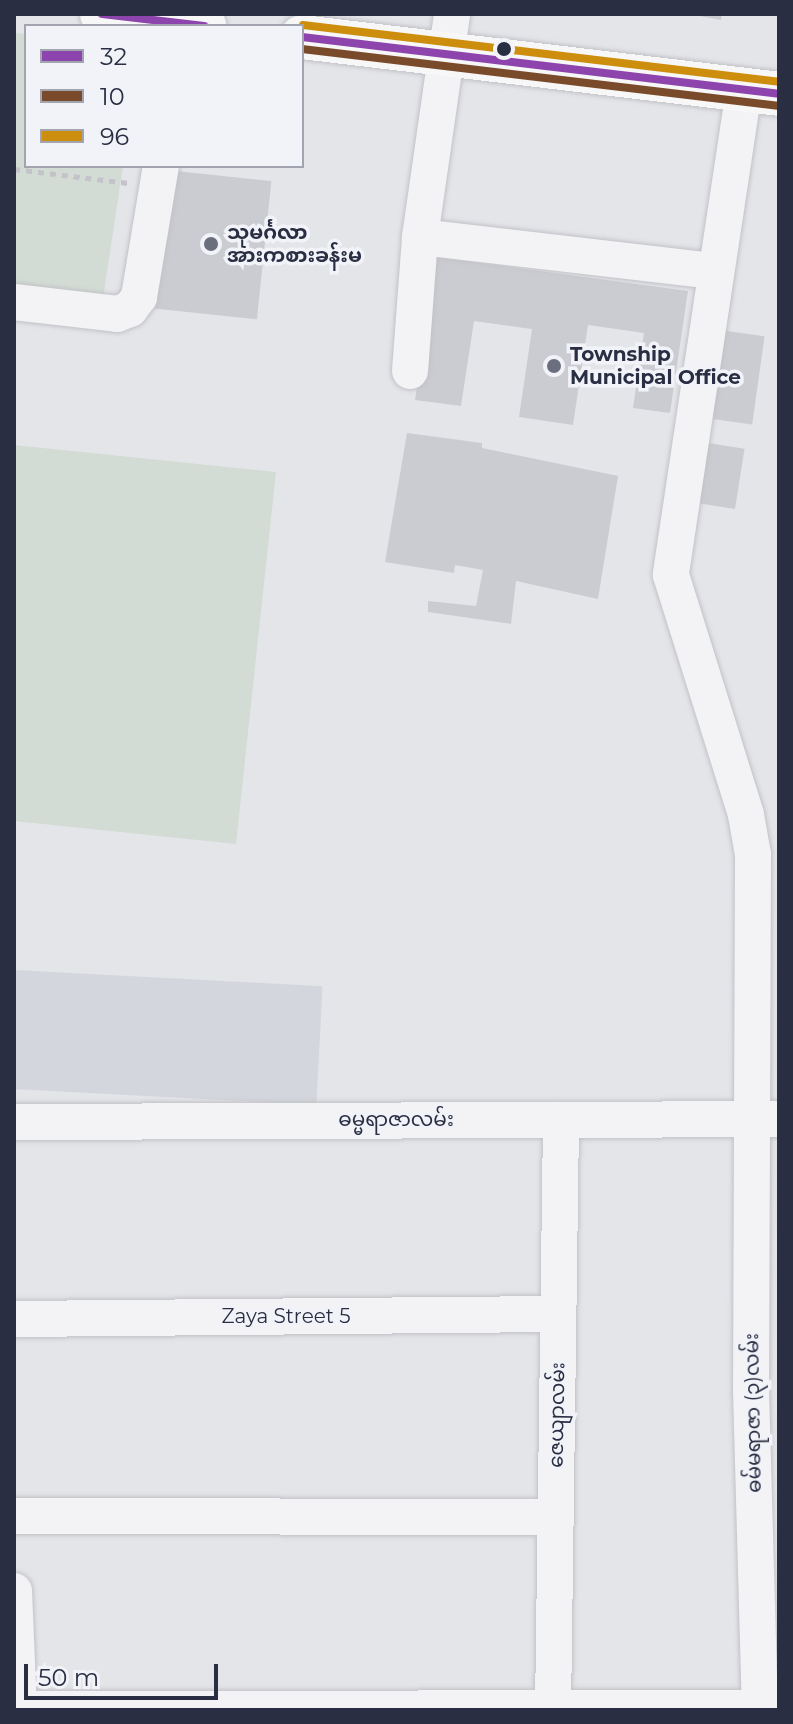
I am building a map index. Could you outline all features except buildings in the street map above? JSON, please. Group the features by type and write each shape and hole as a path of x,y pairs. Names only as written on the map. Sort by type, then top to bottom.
{"main road":[{"path":"102,14 183,24"},
{"path":"304,37 448,34 762,92"}],"street":[{"path":"410,371 420,237 448,34"},
{"name":"ဓမ်မရာဇာ (၃)လမ်း","path":"762,92 716,271 671,575 753,854 766,1118 751,1391 770,1708"},
{"path":"14,302 117,314 130,309 139,297 160,176"},
{"path":"420,237 716,271"},
{"name":"ဓမ္မရာဇာလမ်း","path":"14,1122 766,1118"},
{"name":"ဇေယျာလမ်း","path":"553,1710 561,1120"},
{"name":"Zaya Street 5","path":"14,1319 558,1314"},
{"path":"14,1516 556,1517"},
{"path":"14,1591 16,1709 770,1708"}],"path":[{"path":"14,169 160,176"}],"shaded area":[{"path":"14,33 24,34 24,168 123,168 99,325 14,316"},
{"path":"14,445 276,472 236,844 14,821"},
{"path":"14,970 323,986 316,1105 14,1089"}],"transit line":[{"name":"32","path":"102,14 187,24"},
{"name":"96","path":"304,25 779,82"},
{"name":"32","path":"304,37 779,94"},
{"name":"10","path":"304,49 778,106"}],"place":[{"name":"သုမင်္ဂလာ အားကစားခန်းမ","path":"211,244"},
{"name":"Township Municipal Office","path":"554,366"}]}
